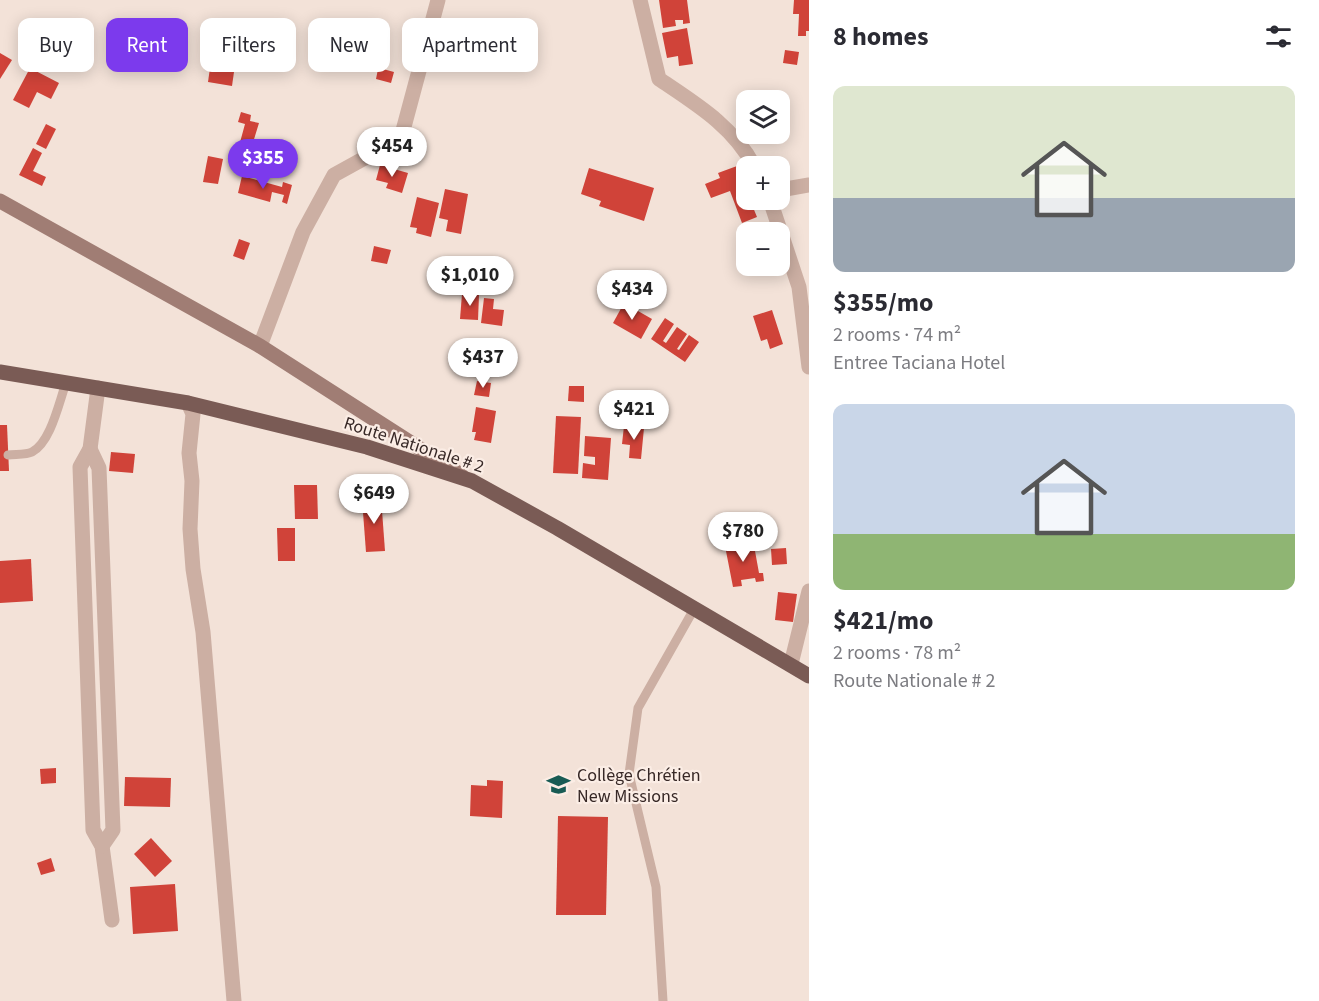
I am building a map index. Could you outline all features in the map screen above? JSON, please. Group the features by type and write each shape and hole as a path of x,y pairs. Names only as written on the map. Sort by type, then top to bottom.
{"main road":[{"path":"0,201 260,346 472,481"},
{"name":"Route Nationale # 2","path":"0,372 188,403 367,447 472,481 557,528 809,676"}],"street":[{"path":"260,346 303,232 334,175 401,138 438,0"},
{"path":"640,0 659,79 716,117 749,156"},
{"path":"790,188 809,185"},
{"path":"773,210 800,286 809,367"},
{"path":"98,388 90,449 99,468 113,830 102,846 112,920"},
{"path":"188,403 193,414 189,453 192,481 190,529 193,569 203,632 234,1001"},
{"path":"790,664 809,591"}],"lane":[{"path":"8,454 30,453 40,446 48,432 66,383"},
{"path":"663,1001 656,887 628,774 638,708 694,609"}],"building":[{"path":"659,0 687,0 690,23 683,24 683,20 675,20 676,26 663,28"},
{"path":"794,0 809,0 809,31 806,31 806,36 798,36 799,14 793,14"},
{"path":"687,28 693,64 679,66 678,56 667,58 662,33"},
{"path":"785,50 799,52 797,65 783,63"},
{"path":"0,53 12,60 0,79"},
{"path":"28,72 38,72 59,83 51,99 37,92 29,108 13,100"},
{"path":"209,72 234,72 232,86 208,82"},
{"path":"377,72 394,72 391,83 376,79"},
{"path":"241,112 251,115 250,121 259,123 251,149 239,146 245,124 238,122"},
{"path":"46,124 56,129 46,149 36,144"},
{"path":"33,148 42,153 33,171 46,177 42,186 19,175"},
{"path":"208,156 223,159 218,184 203,182"},
{"path":"380,165 408,173 402,193 386,188 388,183 376,180"},
{"path":"736,166 736,207 730,191 711,198 705,184 720,178 718,173"},
{"path":"589,168 654,188 644,221 599,206 601,201 581,194"},
{"path":"242,176 282,187 283,182 292,185 287,204 282,202 284,195 272,192 270,202 238,193"},
{"path":"445,189 468,194 461,234 446,231 448,220 439,218"},
{"path":"417,197 439,203 431,237 416,233 417,228 410,227"},
{"path":"737,210 754,210 757,217 742,222"},
{"path":"239,239 250,243 244,260 233,256"},
{"path":"374,246 391,250 387,264 371,261"},
{"path":"462,294 479,295 478,320 460,319"},
{"path":"484,298 494,299 493,309 504,310 502,326 481,323"},
{"path":"624,303 652,319 641,339 613,323"},
{"path":"772,310 783,344 770,349 767,339 761,341 753,316"},
{"path":"665,318 674,324 663,341 666,343 677,327 687,334 677,349 679,350 689,335 699,342 685,362 651,339"},
{"path":"477,381 491,383 489,397 474,395"},
{"path":"569,386 584,386 584,402 568,401"},
{"path":"476,407 496,411 491,443 474,440 476,432 472,432"},
{"path":"556,416 581,417 578,474 553,473"},
{"path":"0,425 7,425 9,471 0,471"},
{"path":"624,426 644,428 641,459 629,458 630,445 622,444"},
{"path":"585,436 611,438 608,480 582,478 583,463 595,465 595,457 584,456"},
{"path":"111,452 135,454 133,473 109,471"},
{"path":"294,485 317,485 318,519 295,519"},
{"path":"381,497 385,551 366,552 362,499"},
{"path":"277,528 295,528 295,561 278,561"},
{"path":"753,540 759,573 763,573 764,581 756,582 755,578 741,580 742,586 733,587 725,546"},
{"path":"786,548 787,564 772,565 771,549"},
{"path":"31,559 33,601 0,603 0,561"},
{"path":"778,592 797,594 793,622 775,620"},
{"path":"56,768 56,783 41,784 40,769"},
{"path":"125,777 171,778 170,807 124,806"},
{"path":"487,780 503,781 502,818 470,816 471,785 487,786"},
{"path":"558,816 608,817 606,915 556,915"},
{"path":"151,838 172,861 155,877 134,854"},
{"path":"51,858 55,871 41,875 37,863"},
{"path":"175,884 178,931 133,934 130,887"}],"place":[{"name":"Collège Chrétien New Missions","path":"559,785"}]}
